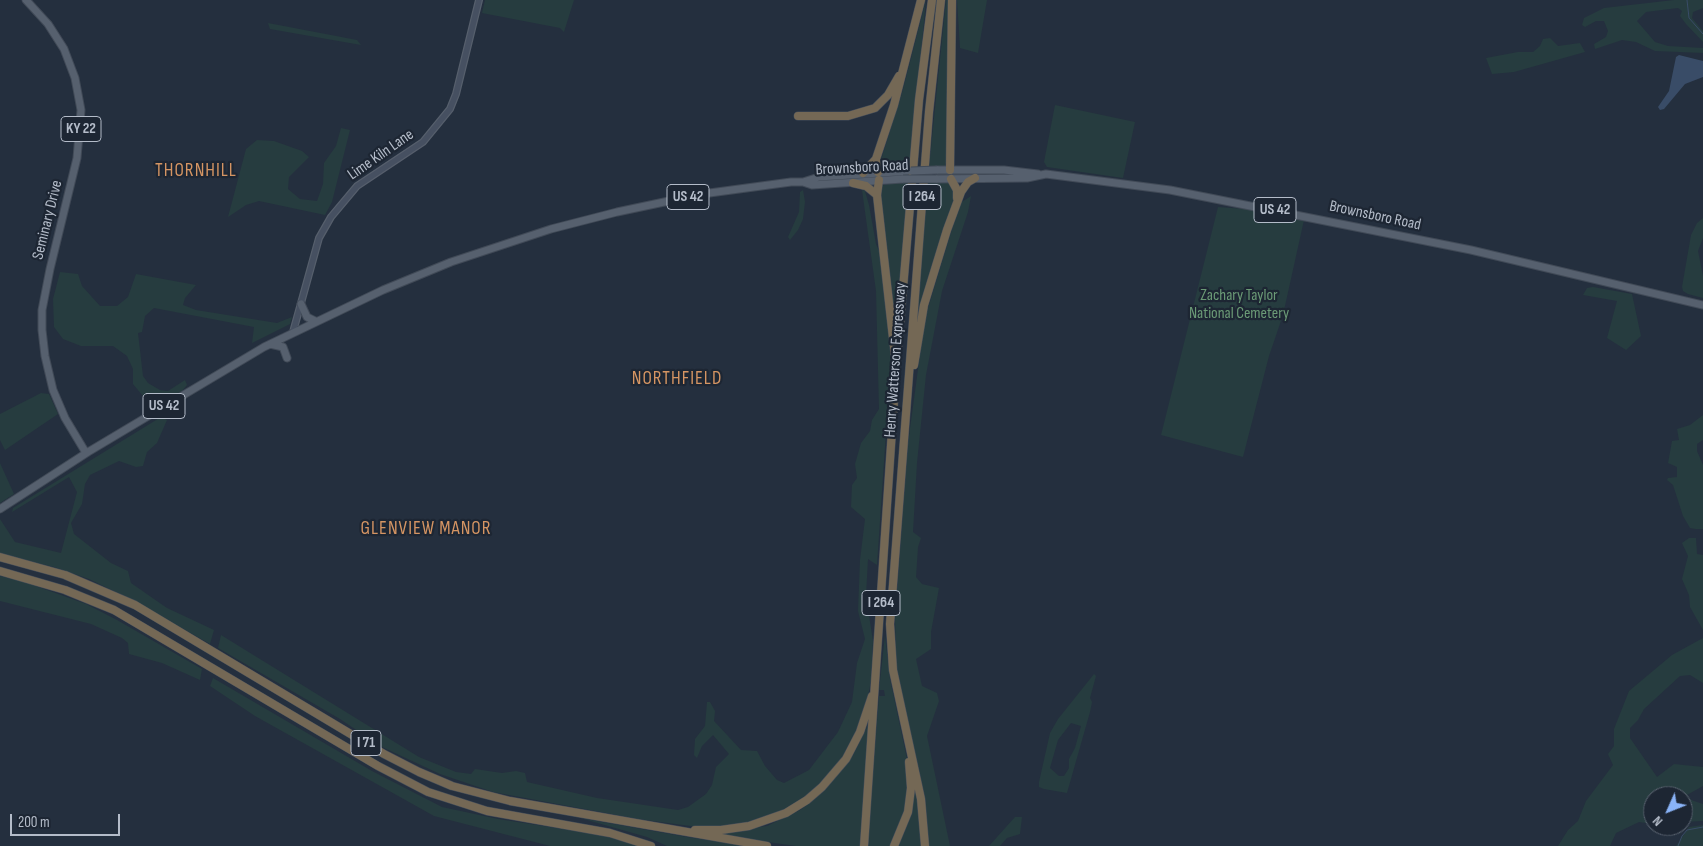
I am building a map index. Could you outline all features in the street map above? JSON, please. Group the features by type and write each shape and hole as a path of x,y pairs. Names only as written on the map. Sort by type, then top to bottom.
{"highway":[{"path":"863,174 876,159 904,66 921,0"},
{"name":"Henry Watterson Expressway","path":"876,672 896,370 919,100 932,0"},
{"name":"Henry Watterson Expressway","path":"903,721 891,656 890,624 928,122 942,0"},
{"path":"950,170 952,0"},
{"path":"798,116 848,116 875,108 888,95 904,66"},
{"path":"876,159 879,176 877,195 892,314 896,370"},
{"path":"908,394 924,305 957,200 964,186 975,178"},
{"path":"952,179 957,190 957,200"},
{"path":"853,182 866,186 877,195"},
{"name":"I 71","path":"0,556 65,575 135,605 392,758 435,780 491,797 768,846"},
{"name":"I 71","path":"0,571 65,590 121,614 378,766 428,792 478,809 610,833 651,846"},
{"path":"650,825 706,830 734,829 773,819 799,805 816,793 837,772 855,744 868,711 876,672"},
{"path":"864,846 876,672"},
{"path":"894,846 905,823 910,794 910,768 903,721"},
{"path":"903,721 921,799 925,846"}],"main road":[{"name":"Seminary Drive","path":"26,0 48,24 64,49 75,78 81,110 77,158 50,269 42,310 42,330 45,356 55,397 86,453"},
{"name":"Lime Kiln Lane","path":"293,332 320,238 331,217 358,186 412,151 436,129 454,101 479,0"},
{"name":"Brownsboro Road","path":"803,182 812,185 853,182 902,171 937,170 1022,171 1118,182 1250,204 1471,250 1703,305"},
{"path":"950,170 952,179"},
{"name":"Brownsboro Road","path":"803,182 811,177 863,174 901,179 952,179 1027,178 1039,174"},
{"name":"US 42","path":"0,509 86,453 270,344 315,321 425,272 551,229 617,212 702,194 803,182"},
{"path":"301,304 307,317 315,321"},
{"path":"270,344 283,347 287,358"}],"green space":[{"path":"485,0 574,0 564,32 560,28 482,13"},
{"path":"926,0 910,168 882,168 880,163 902,93"},
{"path":"946,0 950,0 946,163 945,167 929,167"},
{"path":"957,0 987,0 978,53 960,48"},
{"path":"1674,0 1703,0 1703,8 1693,12 1692,18 1703,31 1703,42 1680,16 1682,11 1678,8 1646,12 1637,21 1655,42 1668,46 1703,48 1703,53 1655,51 1636,42 1622,40 1595,49 1594,44 1606,37 1608,31 1604,21 1596,21 1585,27 1582,25 1584,18 1604,8"},
{"path":"268,23 357,40 361,45 270,29"},
{"path":"1550,38 1558,46 1580,43 1585,52 1514,72 1492,74 1486,58 1518,52 1533,52 1540,46 1543,39"},
{"path":"1055,105 1135,122 1123,178 1047,167 1044,162"},
{"path":"341,128 350,130 332,202 325,215 259,201 246,205 228,217 246,149 257,140 274,141 302,151 309,157 289,177 288,189 300,199 317,201 323,184 324,163 336,146"},
{"path":"909,182 896,338 879,186"},
{"path":"927,182 951,182 954,188 954,200 916,334"},
{"path":"803,190 805,202 803,219 798,230 790,240 788,237 799,212 800,192"},
{"path":"862,190 865,191 876,244 882,258 891,359 877,565 868,559 866,596 873,641 871,681 865,711 855,736 841,762 824,782 798,804 756,823 724,828 698,827 638,819 493,792 440,774 380,746 340,719 218,648 221,635 419,757 456,772 471,774 475,769 502,773 516,771 525,773 527,782 597,798 678,810 688,807 706,794 712,785 716,767 729,754 713,735 702,746 697,758 694,755 695,739 705,726 707,702 710,702 715,711 714,721 741,750 757,751 765,766 777,780 784,783 809,770 838,732 852,702 857,663 865,639 858,611 860,560 865,519 851,507 852,485 857,478 855,464 861,443 870,431 872,420 879,409 876,291"},
{"path":"971,196 968,212 942,291 926,375 917,463 913,532 921,538 918,547 916,577 922,584 939,588 931,632 931,649 916,659 922,686 937,693 939,701 927,736 950,846 928,846 925,797 899,692 895,618 908,443 925,318 955,219 957,205"},
{"name":"Zachary Taylor National Cemetery","path":"1218,207 1246,209 1304,220 1283,315 1269,356 1243,457 1161,435"},
{"path":"1703,218 1703,238 1698,251 1703,276 1703,298 1688,294 1683,291 1682,287 1691,235 1697,223"},
{"path":"60,272 78,274 82,286 100,306 117,306 128,297 136,274 196,285 185,298 183,305 196,310 277,323 292,317 290,324 252,343 254,327 154,308 145,316 142,332 138,333 143,376 148,383 160,390 168,391 185,380 187,385 182,391 152,407 133,384 133,369 127,356 113,346 81,346 63,339 54,327 53,299"},
{"path":"1593,287 1632,294 1641,336 1626,350 1607,338 1617,301 1583,295 1587,288"},
{"path":"41,393 49,394 58,414 5,450 0,440 0,414"},
{"path":"1703,415 1703,440 1697,444 1697,451 1703,465 1703,529 1696,529 1690,528 1683,516 1673,485 1667,480 1668,478 1677,477 1677,467 1668,463 1672,441 1679,440 1677,429 1690,425"},
{"path":"161,417 167,420 157,443 147,452 143,466 136,467 119,461 90,475 85,484 82,504 71,523 74,534 111,563 128,571 131,583 167,608 214,630 210,644 136,602 89,579 54,567 0,554 0,519 15,542 61,553 77,492 69,477 12,512 13,508"},
{"path":"0,463 14,494 0,503"},
{"path":"1689,538 1696,538 1697,554 1703,555 1703,630 1690,607 1689,595 1682,579 1688,556 1682,543"},
{"path":"0,576 22,581 86,604 117,620 202,669 200,680 162,663 129,654 128,643 122,638 91,624 0,601"},
{"path":"885,635 890,679 907,759 908,803 891,846 867,846 879,696 885,696 884,690 879,690"},
{"path":"1703,638 1703,683 1690,675 1680,676 1644,709 1638,720 1630,728 1630,738 1657,777 1674,764 1703,767 1703,786 1693,792 1693,786 1643,786 1643,823 1639,822 1616,833 1610,846 1558,846 1568,830 1578,821 1586,801 1613,765 1608,754 1614,746 1614,729 1629,691 1672,655"},
{"path":"1094,674 1096,676 1090,698 1092,702 1090,712 1067,793 1039,787 1050,733 1058,719","holes":["1071,723 1081,726 1075,748 1069,759 1069,768 1064,776 1059,776 1050,768 1058,740"]},
{"path":"213,678 372,771 442,807 498,819 615,837 636,846 550,846 434,816 255,716 210,686"},
{"path":"869,723 861,846 796,846 717,835 717,833 767,826 800,810 816,798 853,755"},
{"path":"913,779 919,800 923,846 898,846 911,812"},
{"path":"1693,801 1703,804 1703,821 1693,822"},
{"path":"1015,817 1022,817 1020,834 1007,838 1000,846 989,846"},
{"path":"580,818 749,846 667,846 647,837"},
{"path":"1703,825 1703,846 1676,846 1683,836 1693,836 1693,826"}],"water":[{"path":"1679,55 1703,61 1703,77 1685,84 1664,109 1660,110 1658,107 1669,91 1676,57"}],"waterway":[{"path":"1687,0 1689,18 1703,34"},
{"path":"1678,846 1687,830 1703,827"}],"district":[{"name":"THORNHILL","path":"196,171"},
{"name":"NORTHFIELD","path":"677,379"},
{"name":"GLENVIEW MANOR","path":"426,529"}]}
